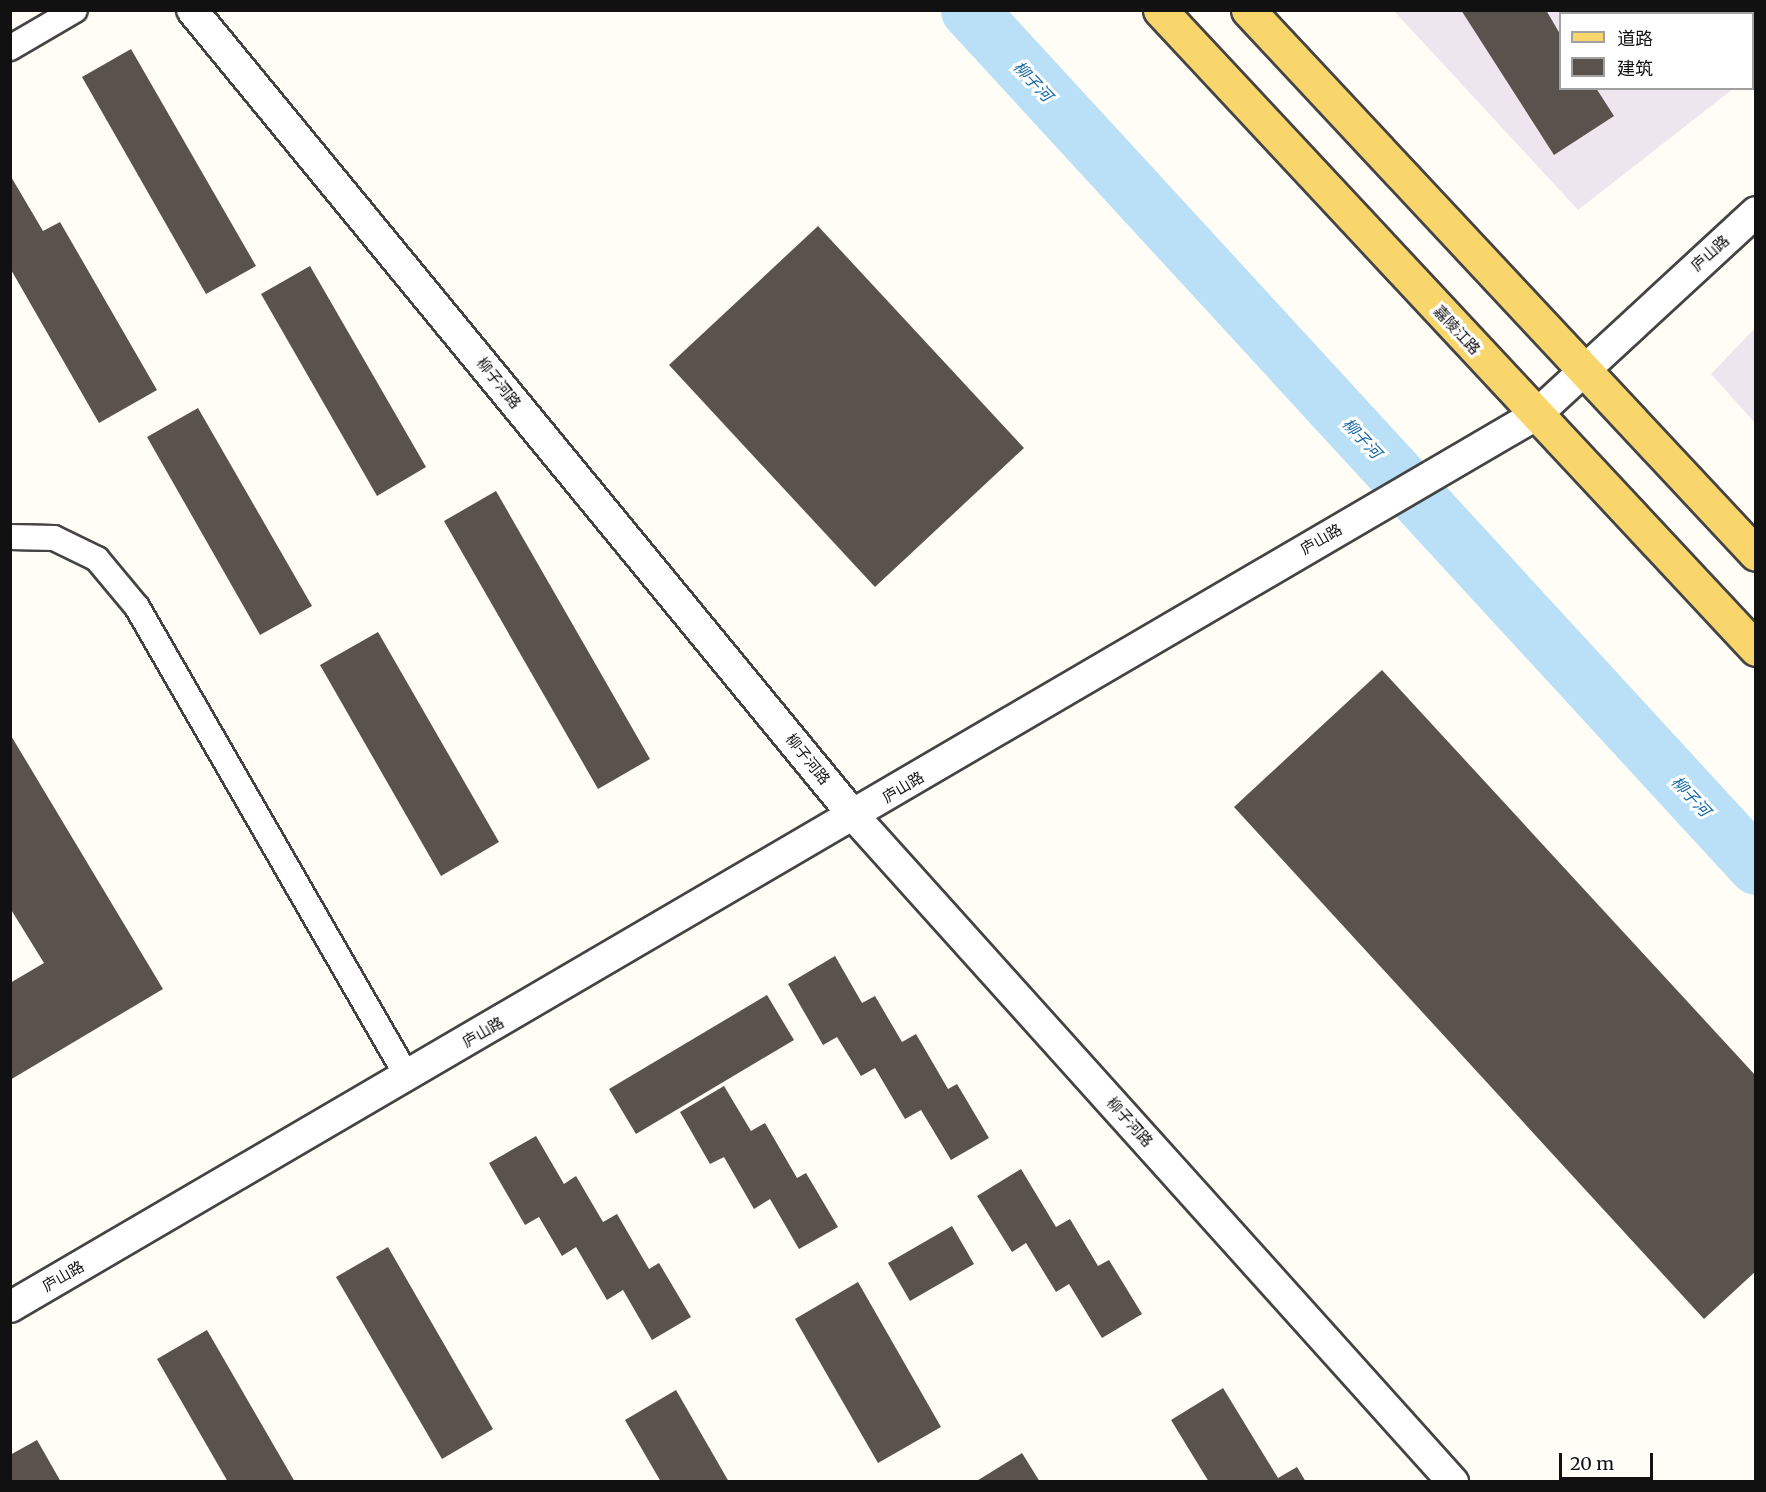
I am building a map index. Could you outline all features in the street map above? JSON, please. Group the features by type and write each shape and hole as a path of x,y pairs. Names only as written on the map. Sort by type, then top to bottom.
{"main road":[{"name":"嘉陵江路","path":"1160,10 1755,649"},
{"path":"1248,10 1755,554"}],"street":[{"path":"10,48 75,10"},
{"name":"柳子河路","path":"192,10 854,816 1453,1482"},
{"name":"庐山路","path":"10,1307 854,816 1312,544 1536,415 1755,212"},
{"path":"10,537 54,538 97,559 137,607 407,1076"}],"shaded area":[{"path":"1394,11 1755,11 1754,72 1754,12 1559,12 1559,90 1732,90 1578,210"},
{"path":"1755,328 1755,423 1711,374"}],"building":[{"path":"1461,10 1546,10 1559,32 1559,90 1597,90 1614,116 1554,155"},
{"path":"131,49 256,266 206,294 82,77"},
{"path":"10,175 43,231 60,222 157,390 99,423 10,268"},
{"path":"818,226 1024,448 875,587 669,365"},
{"path":"310,266 426,467 377,496 261,294"},
{"path":"198,408 312,606 260,635 147,437"},
{"path":"496,491 650,759 598,789 444,521"},
{"path":"378,632 499,842 441,876 320,665"},
{"path":"1382,670 1756,1076 1756,1271 1704,1319 1234,807"},
{"path":"10,734 163,989 10,1080 10,983 44,963 10,908"},
{"path":"835,956 862,1003 875,996 902,1042 916,1034 948,1089 957,1084 989,1138 951,1160 921,1110 905,1119 875,1068 861,1076 837,1037 823,1045 788,984"},
{"path":"767,995 794,1040 636,1134 609,1089"},
{"path":"724,1086 751,1131 765,1123 797,1178 806,1173 838,1227 799,1249 770,1199 754,1209 724,1157 710,1164 680,1112"},
{"path":"536,1136 564,1184 576,1176 603,1222 617,1214 649,1269 659,1263 691,1317 652,1340 623,1290 607,1300 576,1247 562,1256 539,1217 525,1225 489,1163"},
{"path":"1021,1169 1056,1227 1070,1219 1098,1266 1109,1260 1142,1314 1102,1338 1069,1284 1056,1292 1026,1243 1012,1252 977,1196"},
{"path":"952,1226 974,1264 910,1301 888,1263"},
{"path":"388,1247 493,1429 442,1459 336,1277"},
{"path":"858,1282 941,1427 878,1463 795,1319"},
{"path":"207,1330 295,1482 228,1482 157,1359"},
{"path":"1223,1388 1278,1478 1297,1467 1306,1482 1209,1482 1171,1420"},
{"path":"676,1390 729,1482 661,1482 625,1420"},
{"path":"37,1440 61,1482 10,1482 10,1455"},
{"path":"1022,1453 1040,1482 975,1482"}],"waterway":[{"name":"柳子河","path":"969,10 1756,866"}]}
